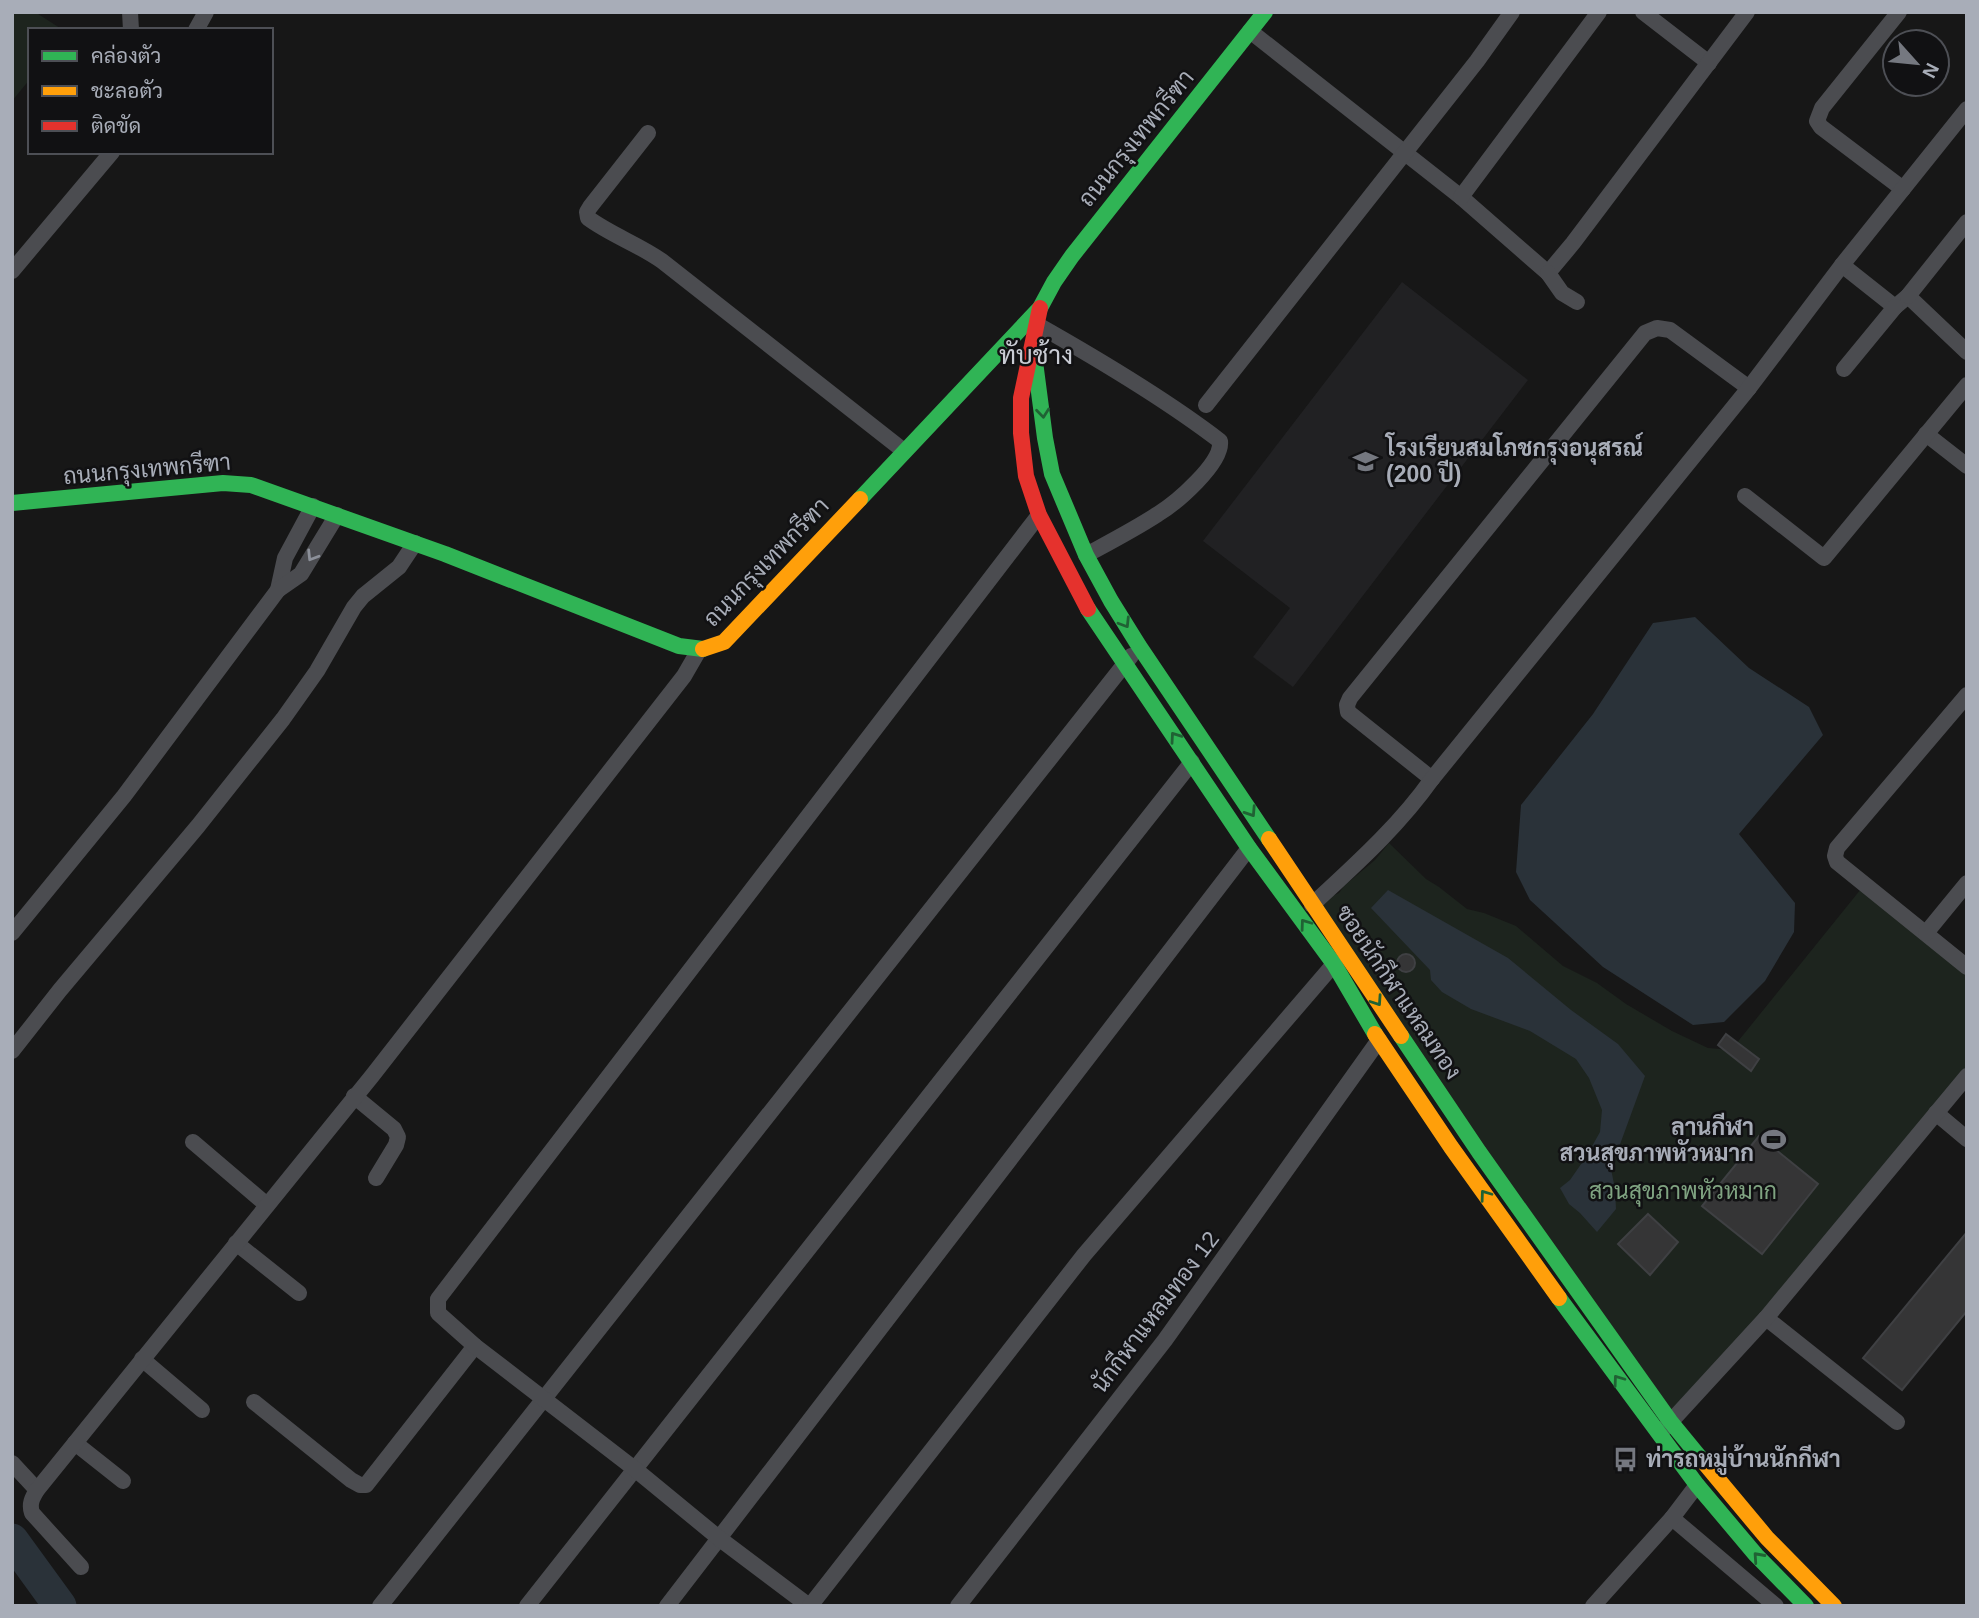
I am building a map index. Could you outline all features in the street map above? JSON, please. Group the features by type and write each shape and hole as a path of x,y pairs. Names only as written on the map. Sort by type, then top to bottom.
{"street":[{"path":"197,28 206,12"},
{"name":"ถนนกรุงเทพกรีฑา","path":"12,503 223,483 251,485 415,543 679,646 699,650 712,649 724,642 1040,307 1072,256 1265,12"},
{"path":"1206,405 1513,12"},
{"path":"1461,197 1599,12"},
{"path":"1643,12 1709,62"},
{"path":"1548,273 1747,12"},
{"path":"1899,12 1822,108 1817,121 1821,127 1903,189"},
{"path":"1250,31 1461,197 1548,273 1562,293 1577,302"},
{"path":"1312,905 1413,806 1432,779 1749,388 1842,265 1967,109"},
{"path":"648,133 590,206 588,218 662,261 904,451"},
{"path":"12,271 110,154"},
{"path":"1844,369 1895,307 1908,296 1967,222"},
{"path":"1842,265 1895,307"},
{"path":"1908,296 1967,352"},
{"name":"ซอยนักกีฬาแหลมทอง","path":"1040,307 1021,398 1021,433 1026,476 1039,515 1082,599 1249,848 1334,964 1380,1040 1451,1147 1658,1435 1756,1556 1806,1606"},
{"path":"1036,324 1196,422 1220,441 1219,453 1209,470 1161,513 1086,555"},
{"path":"1432,779 1348,712 1350,698 1645,333 1657,328 1670,330 1749,388"},
{"name":"ซอยนักกีฬาแหลมทอง","path":"1033,345 1052,474 1086,555 1139,646 1479,1152 1671,1422 1767,1538 1834,1606"},
{"path":"1745,496 1824,558 1967,385"},
{"path":"1926,434 1967,466"},
{"path":"278,590 285,558 313,506"},
{"path":"12,933 124,796 278,590 301,574 338,515"},
{"path":"1039,515 438,1299 438,1312 475,1346 809,1606 1084,1255 1334,964"},
{"path":"12,1051 283,719 317,671 354,607 363,596 399,567 415,543"},
{"path":"380,1606 1139,646"},
{"path":"81,1567 32,1513 30,1507 37,1490 455,971 684,677 699,650"},
{"path":"1967,695 1838,848 1835,856 1837,862 1967,967"},
{"path":"527,1606 1192,762"},
{"path":"667,1606 1249,848"},
{"path":"1926,933 1967,883"},
{"name":"นักกีฬาแหลมทอง 12","path":"958,1606 1165,1340 1380,1040"},
{"path":"1658,1435 1766,1318 1967,1076"},
{"path":"354,1096 394,1129 398,1137 376,1178"},
{"path":"1936,1113 1967,1139"},
{"path":"193,1142 267,1205"},
{"path":"236,1243 299,1293"},
{"path":"1766,1318 1897,1422"},
{"path":"254,1402 351,1480 366,1485 475,1346"},
{"path":"142,1359 202,1410"},
{"path":"75,1443 123,1481"},
{"path":"12,1463 37,1490"},
{"path":"1595,1605 1672,1518 1697,1485"},
{"path":"1672,1518 1776,1606"}],"shaded area":[{"name":"โรงเรียนสมโภชกรุงอนุสรณ์ (200 ปี)","path":"1402,282 1528,380 1293,687 1253,657 1290,608 1203,541"},
{"path":"1695,617 1749,668 1809,707 1823,735 1739,834 1795,903 1794,932 1765,981 1724,1022 1693,1025 1603,967 1530,900 1516,872 1521,805 1593,714 1653,623"},
{"path":"1388,890 1508,958 1571,1010 1618,1044 1645,1076 1611,1169 1616,1209 1597,1232 1569,1204 1560,1188 1570,1180 1600,1132 1602,1110 1589,1078 1576,1059 1530,1031 1471,1009 1442,992 1431,980 1430,970 1371,908"}],"green space":[{"path":"12,12 35,12 60,28 28,28 28,81 12,101"},
{"name":"สวนสุขภาพหัวหมาก","path":"1389,843 1426,879 1467,909 1516,926 1563,966 1597,983 1672,1031 1708,1048 1731,1050 1865,884 1967,970 1967,1074 1670,1421 1312,905 1339,893 1375,860"}],"building":[{"path":"1402,954 1410,954 1415,963 1413,970 1402,972 1397,967 1397,959"},
{"path":"1726,1034 1759,1059 1751,1071 1718,1045"},
{"path":"1759,1136 1818,1184 1762,1254 1702,1206"},
{"path":"1648,1214 1678,1242 1650,1275 1618,1244"},
{"path":"1967,1232 1967,1311 1902,1390 1863,1358"}],"waterway":[{"path":"12,1540 60,1606"}],"traffic: fast":[{"path":"860,499 1040,308 1072,256 1265,12"},
{"path":"1034,354 1052,474 1086,555 1139,646 1269,839"},
{"path":"12,503 223,483 251,485 445,554 679,646 703,649"},
{"path":"1088,609 1249,848 1334,964 1375,1034"},
{"path":"1401,1036 1479,1152 1670,1421 1702,1460"},
{"path":"1559,1298 1697,1485 1756,1555 1806,1606"}],"traffic: slow":[{"path":"703,649 724,642 860,499"},
{"path":"1269,839 1401,1036"},
{"path":"1375,1034 1451,1147 1559,1298"},
{"path":"1702,1460 1767,1538 1834,1606"}],"traffic: jam":[{"path":"1040,308 1021,398 1021,433 1026,476 1039,515 1088,609"}],"place":[{"name":"โรงเรียนสมโภชกรุงอนุสรณ์ (200 ปี)","path":"1366,461"},
{"name":"ลานกีฬา สวนสุขภาพหัวหมาก","path":"1774,1140"},
{"name":"ท่ารถหมู่บ้านนักกีฬา","path":"1626,1459"}],"district":[{"name":"ทับช้าง","path":"1036,355"}]}
